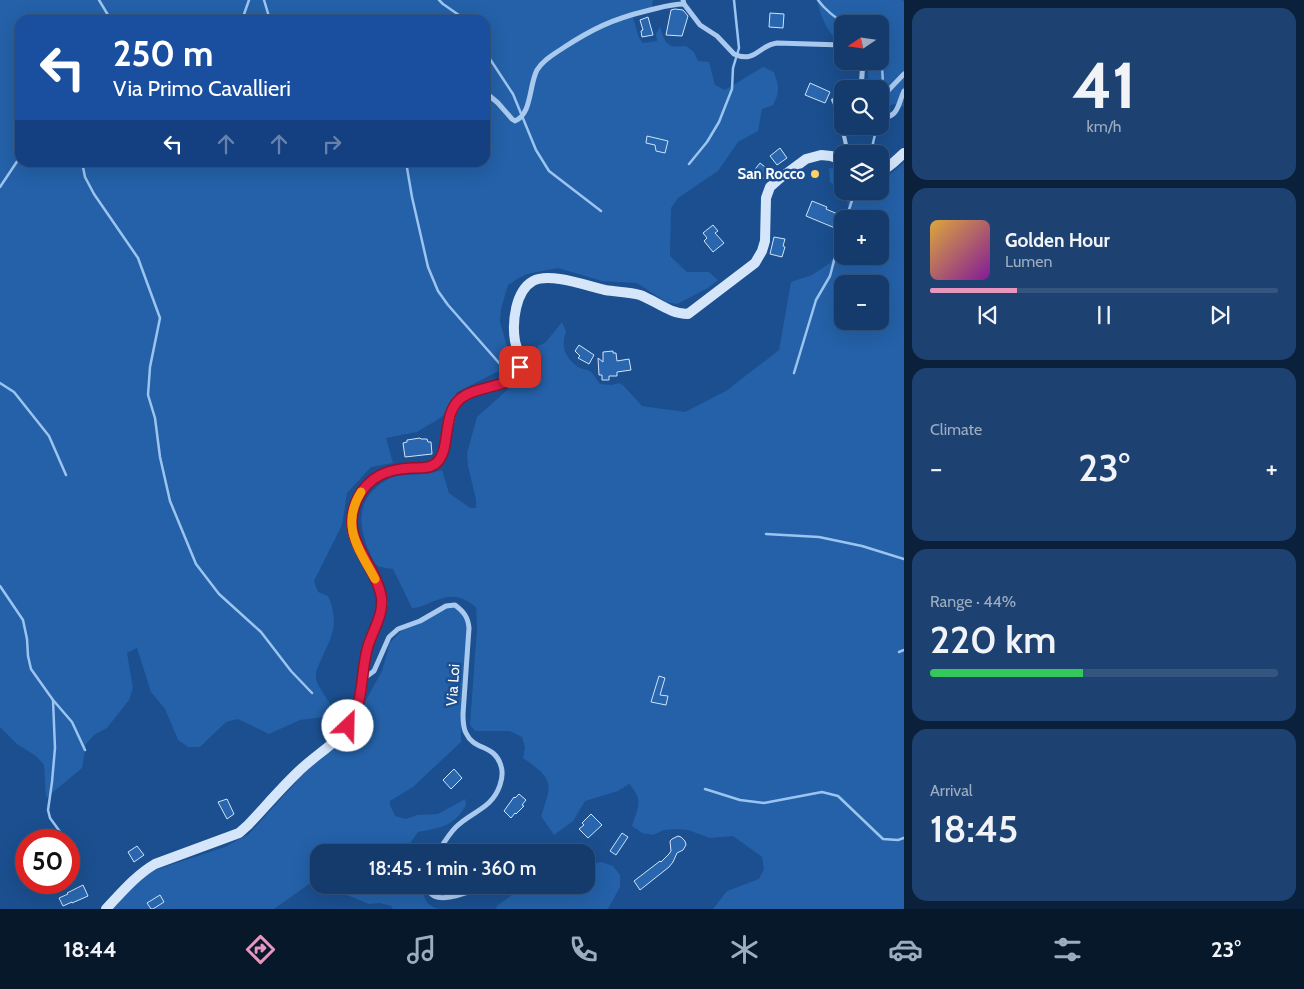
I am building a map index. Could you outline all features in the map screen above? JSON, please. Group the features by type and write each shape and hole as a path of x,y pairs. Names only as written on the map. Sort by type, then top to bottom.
{"main road":[{"path":"889,166 904,153"},
{"path":"106,909 138,877 155,864 239,833 299,770 342,734 354,717 360,696 368,647 382,606 382,597 378,586 359,550 352,532 352,512 356,501 360,493 384,472 400,468 427,468 436,464 446,439 451,410 458,400 478,389 514,379 519,374 520,367 514,338 517,304 522,291 533,281 549,278 562,279 608,290 640,295 676,313 688,314 755,263 765,241 766,198 770,187 806,159 821,155 834,157"}],"street":[{"path":"490,96 516,121 525,114 537,71 556,52 604,24 662,6 683,2 700,25 717,36 737,56 752,56 767,45 777,43 834,46"},
{"path":"889,90 904,74"},
{"path":"889,116 896,112 904,91"},
{"name":"Via Loi","path":"363,679 374,671 389,637 398,629 420,621 446,606 455,605 464,611 469,628 463,714 464,727 466,734 474,744 492,751 499,759 502,770 502,782 492,801 456,827 444,844"},
{"path":"429,894 430,898 435,903 444,904 468,894"}],"lane":[{"path":"833,100 839,113 846,145"}],"shaded area":[{"path":"0,0 653,0 652,7 636,13 633,18 639,38 643,43 657,41 656,34 660,27 668,44 686,46 694,52 698,61 709,62 715,85 725,90 763,67 774,72 778,85 777,96 773,105 762,109 758,131 738,142 718,171 678,198 671,208 670,256 687,272 709,272 718,280 708,288 677,304 666,302 637,283 602,281 558,268 527,274 517,279 508,285 501,309 500,322 510,356 507,367 457,392 447,413 417,432 386,438 393,463 371,467 347,493 342,525 314,581 318,592 328,596 334,614 333,629 316,671 316,679 334,710 324,717 300,720 269,734 238,719 226,722 200,747 188,747 178,740 165,709 151,692 137,648 127,653 133,688 129,700 107,728 94,735 86,744 82,768 46,798 44,765 36,756 17,744 0,727"},
{"path":"817,0 904,1 904,107 895,104 889,106 889,80 868,80 868,70 889,70 889,15 834,15 834,36 823,18"},
{"path":"904,162 904,909 713,909 727,891 759,879 764,869 762,857 733,836 710,838 688,830 676,829 664,830 653,835 642,833 632,826 638,809 638,799 629,784 618,791 585,801 573,821 554,835 541,816 547,796 548,782 540,771 523,758 525,747 522,737 510,731 475,731 470,725 477,628 476,607 463,599 447,597 412,608 393,569 378,566 373,561 364,539 361,520 362,511 369,495 376,487 389,478 428,474 442,470 449,493 470,508 476,508 467,453 477,417 523,376 531,365 538,346 545,343 562,322 566,331 565,351 573,363 579,368 590,371 600,384 612,385 619,383 623,385 642,406 685,412 726,391 779,350 791,282 812,275 830,263 834,256 834,265 889,265 889,210 849,210 847,200 889,200 889,176"},
{"path":"829,168 834,169 834,186 830,182"},
{"path":"457,607 468,623 461,742 413,787 390,801 390,805 395,816 406,819 417,815 438,814 465,799 466,805 457,818 446,825 418,832 411,844 310,844 310,883 274,909 112,909 139,880 152,871 225,847 249,834 306,771 344,740 359,720 366,700 382,671 390,643 411,622 445,608"},
{"path":"601,862 613,866 620,875 620,887 608,909 496,909 497,906 513,894 595,894 595,863"},
{"path":"424,894 428,904 440,909 393,909 391,906 380,903 369,904 347,895"}],"building":[{"path":"671,10 683,10 688,16 682,36 666,35"},
{"path":"770,13 784,14 783,28 769,27"},
{"path":"648,17 653,35 642,37 641,31 643,30 640,20"},
{"path":"810,83 830,92 825,103 805,95"},
{"path":"647,136 668,141 665,153 656,151 655,145 646,143"},
{"path":"780,148 787,158 777,165 770,156"},
{"path":"760,163 770,171 761,181 752,173"},
{"path":"812,201 827,207 826,209 834,212 834,228 806,216"},
{"path":"713,225 718,231 715,233 724,243 713,252 704,241 707,238 703,233"},
{"path":"774,237 785,239 782,257 770,254"},
{"path":"579,345 594,355 589,364 578,358 580,356 575,351"},
{"path":"613,351 613,353 616,353 617,361 629,359 631,370 617,372 617,376 609,376 609,380 602,380 602,375 599,375 598,358 603,362 603,352"},
{"path":"420,438 431,442 432,454 405,457 403,443 407,442 407,440"},
{"path":"659,676 665,678 660,695 668,696 666,705 651,702"},
{"path":"454,769 462,778 451,789 443,780"},
{"path":"519,794 526,800 522,805 524,806 511,818 504,811 514,797"},
{"path":"227,799 234,814 227,819 218,802"},
{"path":"591,814 602,825 588,838 579,829"},
{"path":"622,833 628,837 616,855 610,851"},
{"path":"678,836 685,841 686,845 683,850 677,853 669,867 640,890 634,881 669,854 671,851 670,841"},
{"path":"137,846 144,855 134,862 128,852"},
{"path":"83,885 88,896 63,906 59,898 68,894 80,894 80,886"},
{"path":"160,895 164,902 151,909 147,903"}],"waterway":[{"path":"99,0 108,15"},
{"path":"244,15 249,0"},
{"path":"264,0 268,15"},
{"path":"439,0 459,15"},
{"path":"689,164 707,142 719,122 732,89 733,68 739,48 734,0"},
{"path":"818,0 834,16"},
{"path":"490,59 513,94 536,150 549,171 601,211"},
{"path":"882,70 883,80"},
{"path":"873,145 875,135"},
{"path":"0,187 15,164"},
{"path":"83,167 85,177 94,194 138,258 160,318 150,367 148,395 155,418 160,457 170,501 196,564 219,594 261,632 291,671 312,693"},
{"path":"407,167 428,267 438,291 507,372"},
{"path":"849,210 852,200"},
{"path":"794,373 816,300 830,276 834,261"},
{"path":"0,383 14,392 49,436 66,475"},
{"path":"766,534 819,537 862,546 904,559"},
{"path":"0,586 23,620 31,669 53,700 72,722 85,750"},
{"path":"899,652 904,650"},
{"path":"53,700 55,748 48,810 50,818 58,829"},
{"path":"705,789 740,800 764,803 822,792 838,796 883,839 898,840 904,838"}],"slow traffic":[{"path":"361,492 352,512 352,532 359,550 375,579"}],"place":[{"name":"San Rocco","path":"815,174"}],"route":[{"path":"348,726 354,717 360,696 368,647 382,606 382,597 378,586 359,550 352,532 352,512 356,501 360,493 371,481 384,472 400,468 427,468 436,464 446,439 451,410 458,400 478,389 514,379 519,374 520,367"}]}
